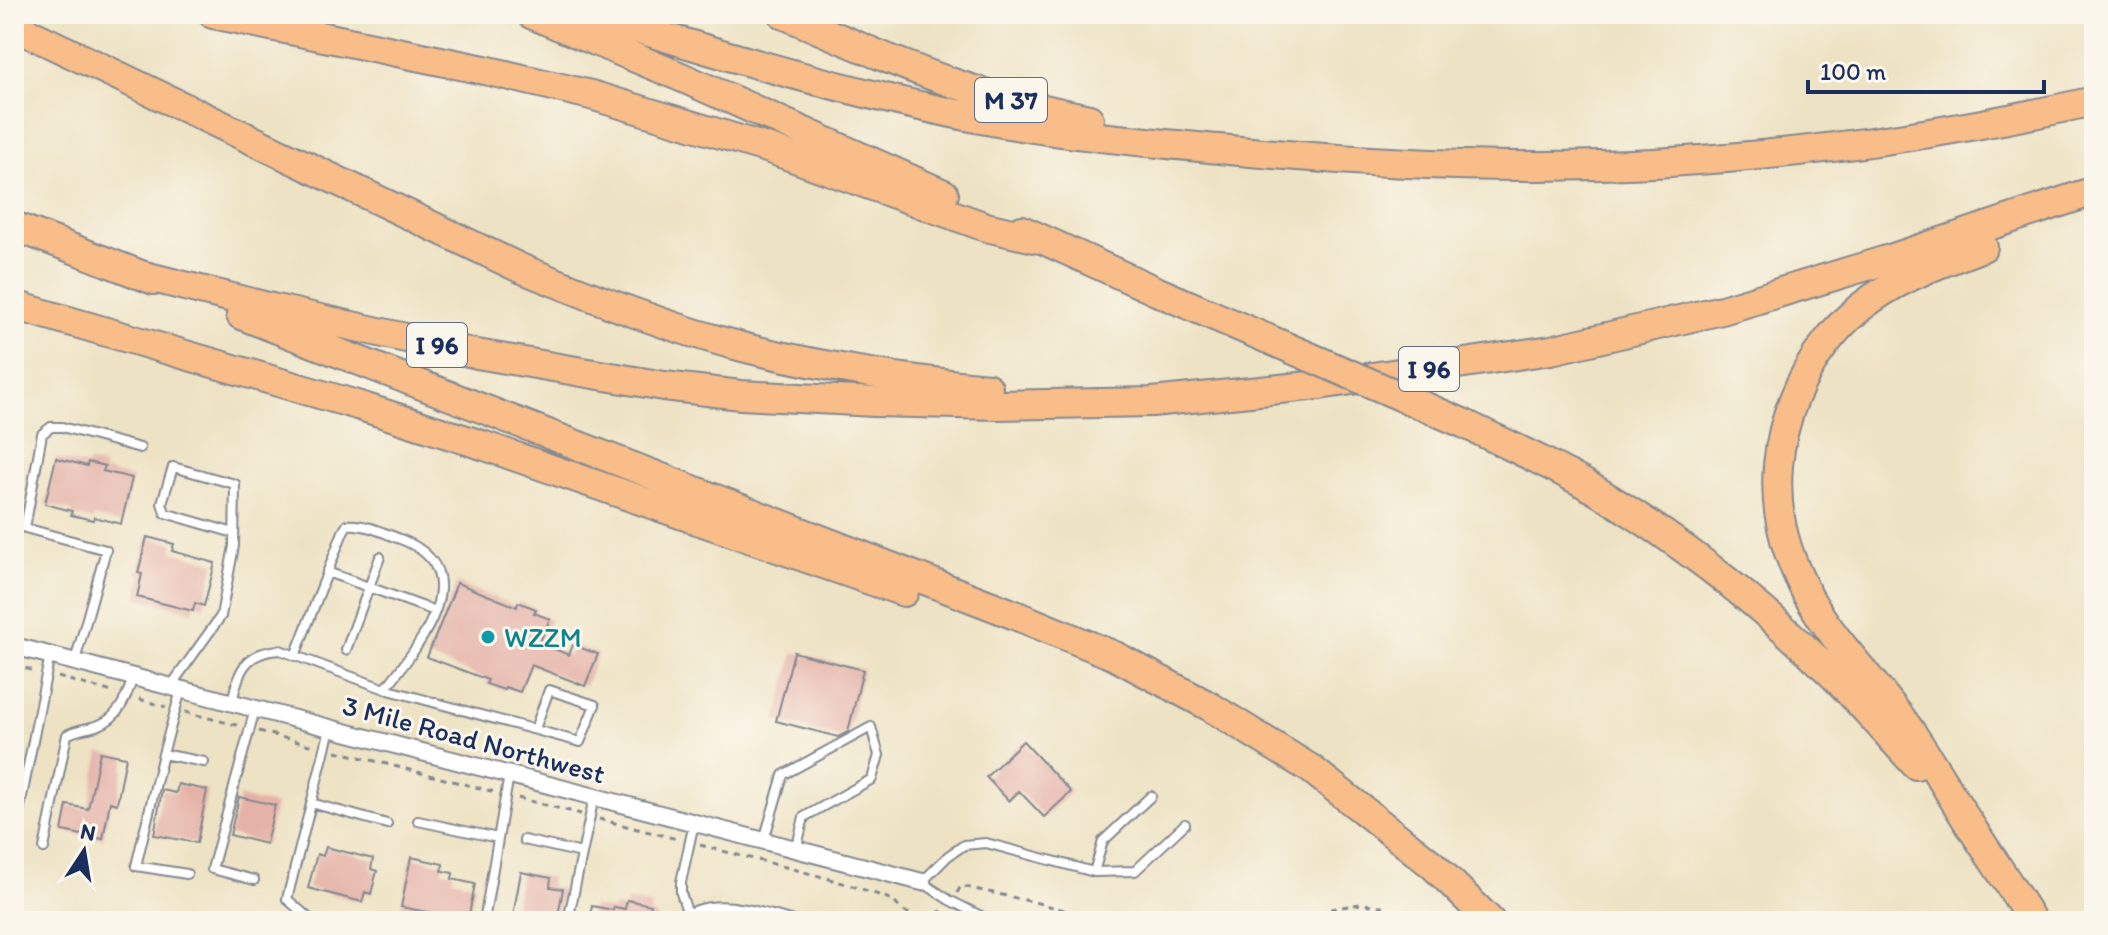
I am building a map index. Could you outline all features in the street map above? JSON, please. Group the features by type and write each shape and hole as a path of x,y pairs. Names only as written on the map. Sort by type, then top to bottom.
{"highway":[{"path":"213,14 591,95 756,145 986,227 1039,239"},
{"path":"531,14 1465,424 1608,497 1711,569 1782,628 1836,679 1968,822"},
{"path":"592,14 787,74 979,118 1078,135 1342,160 1524,166 1675,162 1879,140 1973,126 2094,101"},
{"name":"M 37","path":"783,14 894,61 963,86 1038,108 1250,152"},
{"path":"14,26 520,268 676,327 743,347 909,380 1152,402"},
{"name":"I 96","path":"14,226 137,274 477,354 664,386 741,395 997,405 1152,402 1319,385 1551,350 1722,310 1890,259 2094,191"},
{"path":"2028,914 1910,730 1829,628 1803,585 1781,526 1778,467 1788,416 1805,375 1835,332 1863,305 1918,273 2094,202"},
{"path":"137,274 1115,656 1209,706 1311,769 1434,866 1490,921"},
{"path":"14,305 371,409 1012,630 1115,656"}],"street":[{"name":"3 Mile Road Northwest","path":"14,646 922,882"}],"lane":[{"path":"14,403 14,412"},
{"path":"75,662 106,550 25,528 42,434 51,427 62,427 140,448"},
{"path":"187,874 136,866 175,689 221,616 234,546 235,484 173,467 162,503 165,513 234,533"},
{"path":"295,656 347,525 357,524 400,539 421,548 432,560 441,580 435,611 413,654 385,689"},
{"path":"346,650 380,557"},
{"path":"327,572 435,611"},
{"path":"232,703 244,665 255,656 280,650 385,689 580,742 595,705 549,690 535,729"},
{"path":"14,837 50,655"},
{"path":"44,848 67,735 111,719 121,708 133,678"},
{"path":"254,880 212,869 255,709"},
{"path":"764,841 783,775 871,727 879,755 872,779 804,817 796,850"},
{"path":"312,921 287,899 330,729"},
{"path":"163,754 204,762"},
{"path":"484,921 509,775"},
{"path":"1094,872 1103,841 1151,796"},
{"path":"568,921 594,797"},
{"path":"311,803 387,824"},
{"path":"418,821 498,838"},
{"path":"689,917 681,893 681,882 694,823"},
{"path":"983,921 981,916 922,882 964,845 986,843 1094,872 1135,871 1185,824"},
{"path":"524,840 582,853"},
{"path":"679,921 728,906 794,921"}],"path":[{"path":"1310,921 1325,910 1360,904 1382,906 1402,921"}],"building":[{"path":"56,458 87,466 88,462 105,466 103,471 132,478 121,524 71,515 72,511 45,504"},
{"path":"147,537 174,544 172,551 215,563 204,606 195,603 193,611 137,597 142,574 138,573"},
{"name":"WZZM","path":"457,583 517,607 518,602 550,619 539,643 569,655 573,645 598,654 585,686 531,665 520,692 505,687 504,690 486,684 488,680 427,657"},
{"path":"794,652 863,670 848,732 838,737 776,721"},
{"path":"1023,741 1071,792 1044,817 1019,791 1009,801 986,777"},
{"path":"100,752 126,757 117,804 110,802 103,839 62,831 67,805 88,809"},
{"path":"178,784 207,790 197,843 154,835 162,790 176,793"},
{"path":"239,797 275,805 266,844 230,835"},
{"path":"326,847 373,859 371,869 377,871 371,894 365,892 362,902 308,888 317,854 323,856"},
{"path":"411,857 443,864 442,871 453,873 452,879 475,884 468,920 401,907"},
{"path":"521,872 551,878 550,887 563,889 557,921 512,921"},
{"path":"627,900 651,905 650,914 656,915 655,921 589,921 592,906 625,909"}],"place":[{"name":"WZZM","path":"488,637"}]}
